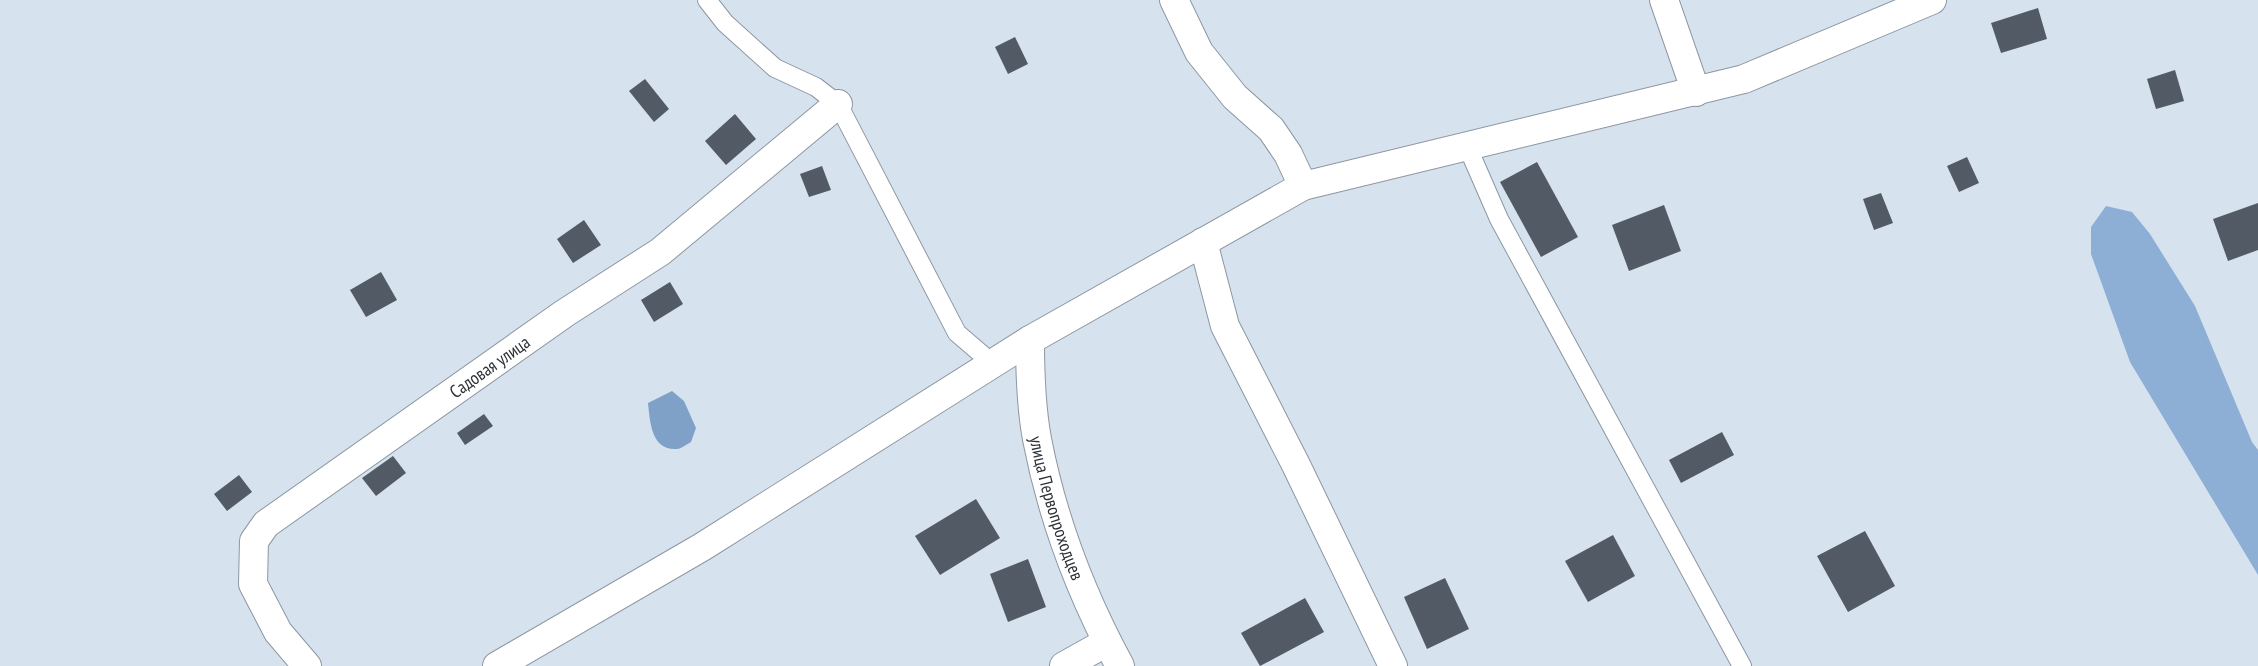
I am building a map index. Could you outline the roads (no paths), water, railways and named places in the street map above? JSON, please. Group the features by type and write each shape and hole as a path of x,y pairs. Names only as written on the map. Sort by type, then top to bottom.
{"street":[{"path":"1174,0 1198,52 1235,97 1271,129 1288,154 1304,186"},
{"path":"1664,0 1696,92"},
{"path":"497,666 702,547 1030,340 1304,186 1468,148 1744,79 1932,0"},
{"name":"Садовая улица","path":"307,666 278,632 253,584 254,540 266,524 565,314 660,252 838,104"},
{"path":"1203,242 1224,326 1296,465 1393,666"},
{"name":"улица Первопроходцев","path":"1030,340 1036,437 1053,505 1096,620 1120,666"},
{"path":"1064,666 1107,642"}],"lane":[{"path":"707,0 725,23 775,68 816,87 838,104 957,333 992,364"},
{"path":"1468,148 1499,219 1742,666"}]}
